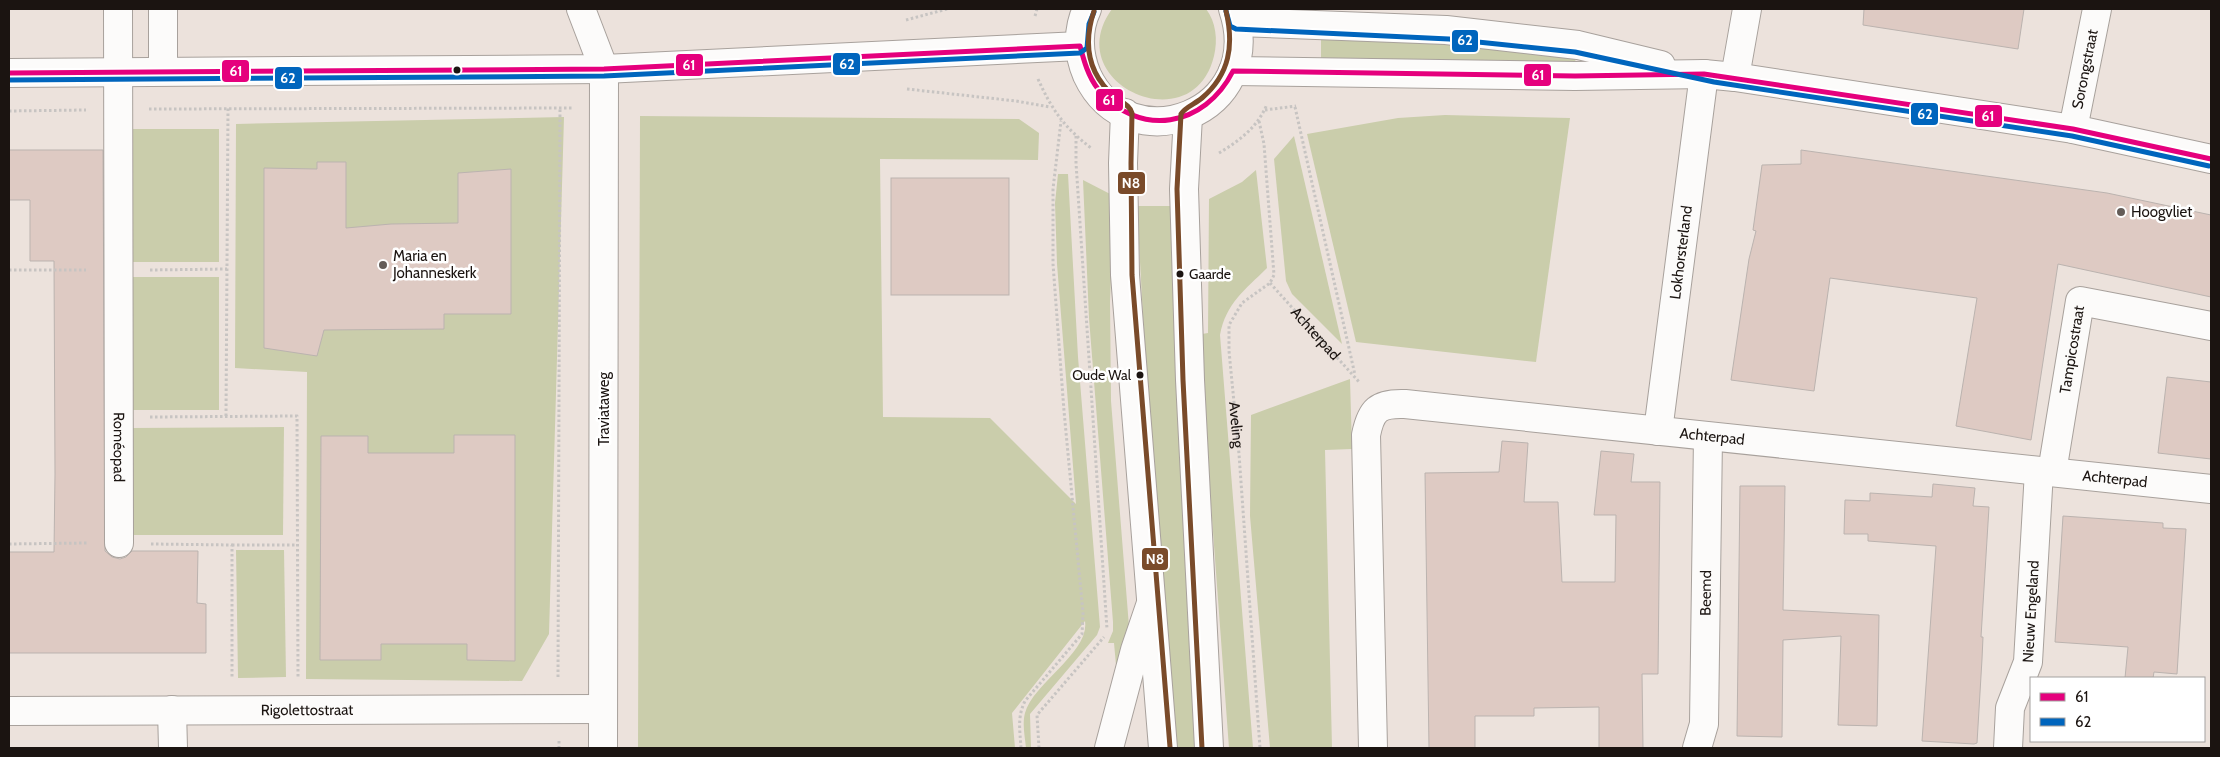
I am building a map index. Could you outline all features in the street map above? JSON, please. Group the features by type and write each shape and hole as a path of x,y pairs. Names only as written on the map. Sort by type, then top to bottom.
{"street":[{"name":"Roméopad","path":"118,9 118,543"},
{"path":"163,9 163,71"},
{"path":"581,9 604,69"},
{"path":"1087,9 1082,22 1080,46 1085,70 1097,91 1109,103 1125,113 1150,120 1175,119 1188,116 1210,103 1220,94 1233,71 1238,52 1235,15 1446,20 1578,46 1704,74"},
{"path":"1735,77 1747,9"},
{"name":"Sorongstraat","path":"2073,129 2097,9"},
{"path":"9,73 604,69 1080,46"},
{"name":"Traviataweg","path":"603,748 604,69"},
{"path":"1233,71 1575,76 1704,74 1735,77 2073,129 2211,159"},
{"name":"Lokhorsterland","path":"1658,431 1704,74"},
{"path":"1125,113 1123,163 1125,275 1162,748"},
{"path":"1188,116 1184,189 1190,380 1209,748"},
{"name":"Tampicostraat","path":"2045,472 2080,301 2211,326"},
{"name":"Achterpad","path":"1378,408 1392,404 1404,404 2211,489"},
{"path":"1373,748 1366,435 1370,418 1378,408"},
{"name":"Beemd","path":"1697,748 1704,724 1708,437"},
{"name":"Nieuw Engeland","path":"2008,748 2010,708 2028,662 2045,472"},
{"path":"1109,748 1135,650 1151,603"},
{"name":"Rigolettostraat","path":"9,711 603,709"},
{"path":"172,710 172,748"}],"path":[{"path":"1295,107 1355,375"},
{"path":"9,111 228,108 604,108"},
{"path":"226,416 228,108"},
{"path":"559,748 560,108"},
{"path":"1021,748 1019,722 1023,706 1082,634 1083,613 1064,411 1053,264 1053,189 1061,121"},
{"path":"1259,121 1264,144 1275,266 1274,275 1270,283"},
{"path":"1038,748 1037,715 1107,633 1076,162 1076,136"},
{"name":"Achterpad","path":"1270,283 1355,375 1378,408"},
{"name":"Aveling","path":"1260,748 1229,351 1229,325 1242,303 1270,283"},
{"path":"118,418 297,416 298,710"},
{"path":"9,544 297,545"},
{"path":"232,545 233,710"}],"green space":[{"path":"1112,9 1206,9 1214,25 1216,44 1214,56 1201,82 1182,96 1158,99 1135,93 1115,80 1102,60 1100,36"},
{"path":"1321,35 1431,41 1563,55 1575,59 1576,63 1321,61"},
{"path":"1445,115 1570,118 1536,362 1356,342 1307,134 1398,118"},
{"path":"640,116 1019,119 1039,133 1038,160 880,159 883,417 990,418 1076,504 1057,264 1055,203 1058,174 1068,174 1078,357 1100,627 1097,635 1030,714 1031,748 1026,748 1025,713 1038,690 1079,644 1084,633 1085,621 1012,713 1015,748 638,748"},
{"path":"564,117 549,634 522,681 306,679 307,372 235,368 236,124"},
{"path":"130,129 219,129 219,262 130,262"},
{"path":"1294,136 1342,344 1292,294 1286,281 1274,159"},
{"path":"1256,170 1267,268 1244,290 1232,306 1227,314 1220,335 1253,748 1229,748 1210,491 1202,334 1208,333 1209,199 1242,182"},
{"path":"1083,180 1114,196 1110,302 1111,401 1130,639 1122,660 1116,665 1114,643 1108,643 1113,631 1113,622 1089,318"},
{"path":"1137,206 1175,206 1197,748 1176,748 1149,428"},
{"path":"130,277 219,277 219,410 130,410"},
{"path":"1350,379 1352,449 1325,450 1332,748 1270,748 1250,516 1251,415"},
{"path":"284,427 283,535 131,535 131,428"},
{"path":"236,550 284,550 286,677 238,678"}],"building":[{"path":"1864,9 2024,9 2018,49 1863,25"},
{"path":"9,150 103,150 105,551 112,557 120,559 126,557 132,551 198,551 197,603 206,604 206,653 9,653 9,552 54,552 55,474 54,261 30,261 30,200 9,200"},
{"path":"1801,150 2107,193 2211,215 2211,297 2058,264 2031,440 1956,426 1977,298 1830,278 1814,391 1731,380 1749,259 1756,231 1753,230 1762,165 1801,164"},
{"name":"Maria en Johanneskerk","path":"317,162 346,162 346,228 391,224 458,223 458,173 511,169 511,314 444,314 444,329 324,330 317,356 264,348 264,168 317,169"},
{"path":"891,178 1009,178 1009,295 891,295"},
{"path":"2167,377 2211,382 2211,459 2158,453"},
{"path":"454,435 515,435 515,661 467,660 467,644 381,644 381,660 320,660 321,436 368,436 368,453 454,453"},
{"path":"1502,441 1528,443 1524,502 1558,502 1562,582 1615,582 1616,515 1594,515 1601,451 1634,454 1631,482 1660,482 1658,674 1642,674 1643,748 1599,748 1599,707 1534,708 1534,716 1475,716 1475,748 1429,748 1425,473 1499,472"},
{"path":"1933,484 1975,488 1973,506 1989,507 1977,743 1974,744 1922,741 1936,546 1868,541 1868,534 1844,534 1845,500 1870,501 1870,493 1932,497"},
{"path":"1740,486 1785,486 1783,610 1879,615 1877,726 1838,725 1841,636 1783,640 1782,737 1737,736"},
{"path":"2063,516 2163,523 2163,528 2186,529 2177,674 2154,672 2153,677 2125,677 2128,647 2055,642"}],"transit line":[{"name":"N8","path":"1094,11 1089,35 1090,58 1106,88 1127,106 1132,113 1132,275 1170,747"},
{"name":"62","path":"1226,11 1230,26 1236,29 1449,39 1575,52 1714,82 2072,136 2209,166"},
{"name":"N8","path":"1202,748 1183,380 1177,189 1181,114 1211,89 1224,69 1228,58 1230,36 1226,11"},
{"name":"62","path":"9,80 604,76 1080,53 1087,48 1089,24 1094,12"},
{"name":"61","path":"9,73 604,69 1080,46 1089,74 1098,89 1114,105 1132,115 1151,120 1170,120 1189,114 1206,104 1221,90 1233,71 1575,76 1704,74 2073,129 2211,159"}],"place":[{"name":"Hoogvliet","path":"2121,212"},
{"name":"Maria en Johanneskerk","path":"383,265"},
{"name":"Gaarde","path":"1180,274"},
{"name":"Oude Wal","path":"1140,375"}]}
